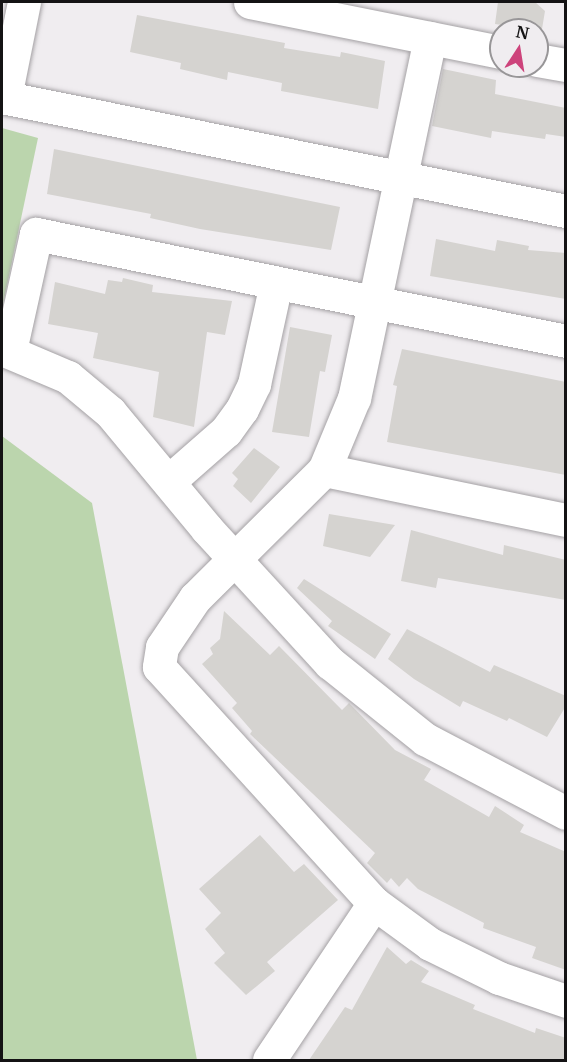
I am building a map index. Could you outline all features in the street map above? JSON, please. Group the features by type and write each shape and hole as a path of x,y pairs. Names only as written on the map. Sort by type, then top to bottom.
{"street":[{"path":"24,2 3,97 566,211"},
{"path":"250,2 489,50"},
{"path":"430,39 354,398 324,470 195,598 162,646 159,667 374,903 430,944 499,978 566,1001"},
{"path":"549,62 566,65"},
{"path":"566,341 36,234 6,350 68,376 110,412 235,560 330,663 425,739 566,813"},
{"path":"169,481 226,431 242,409 254,384 276,283"},
{"path":"324,470 566,520"},
{"path":"269,1060 374,903"}],"green space":[{"path":"2,128 38,138 2,309"},
{"path":"2,436 92,503 197,1060 2,1060"}],"building":[{"path":"498,2 535,2 545,11 544,18 496,18"},
{"path":"137,15 285,43 284,48 340,57 341,52 385,61 378,109 281,91 282,83 228,72 227,80 180,69 181,63 130,52"},
{"path":"443,69 496,80 495,94 566,108 566,137 546,134 545,139 492,131 491,138 432,126"},
{"path":"54,149 340,207 331,250 200,229 150,218 151,214 47,194"},
{"path":"436,239 495,251 497,240 529,246 528,250 566,253 566,299 430,276"},
{"path":"123,278 153,285 152,292 232,301 225,335 207,332 194,427 153,417 159,372 93,358 98,333 48,324 55,282 105,294 108,280 122,282"},
{"path":"290,327 332,335 325,372 320,371 309,437 272,432"},
{"path":"402,349 566,382 566,475 387,442 397,386 393,385"},
{"path":"254,448 280,467 251,503 233,486 238,479 232,473"},
{"path":"329,514 395,525 370,557 323,546"},
{"path":"411,530 503,555 504,545 566,560 566,600 438,578 436,588 401,581"},
{"path":"304,579 391,634 375,659 328,626 332,621 297,588"},
{"path":"224,611 270,655 279,646 342,710 349,703 395,750 431,769 424,780 489,817 495,806 524,825 520,832 566,852 566,970 532,958 536,947 483,928 484,923 418,889 407,878 399,887 391,878 387,883 367,863 375,853 250,734 252,731 232,708 237,703 202,664 213,654 210,648 220,639"},
{"path":"407,629 490,672 494,665 566,696 566,706 547,737 509,718 507,721 463,701 460,707 414,679 388,659"},
{"path":"260,835 294,872 304,864 338,900 267,962 275,971 246,995 214,963 225,953 205,929 221,913 199,889"},
{"path":"387,947 406,964 411,960 429,971 421,982 475,1005 473,1009 535,1033 536,1028 566,1038 566,1060 309,1060 345,1007 352,1010"}]}
